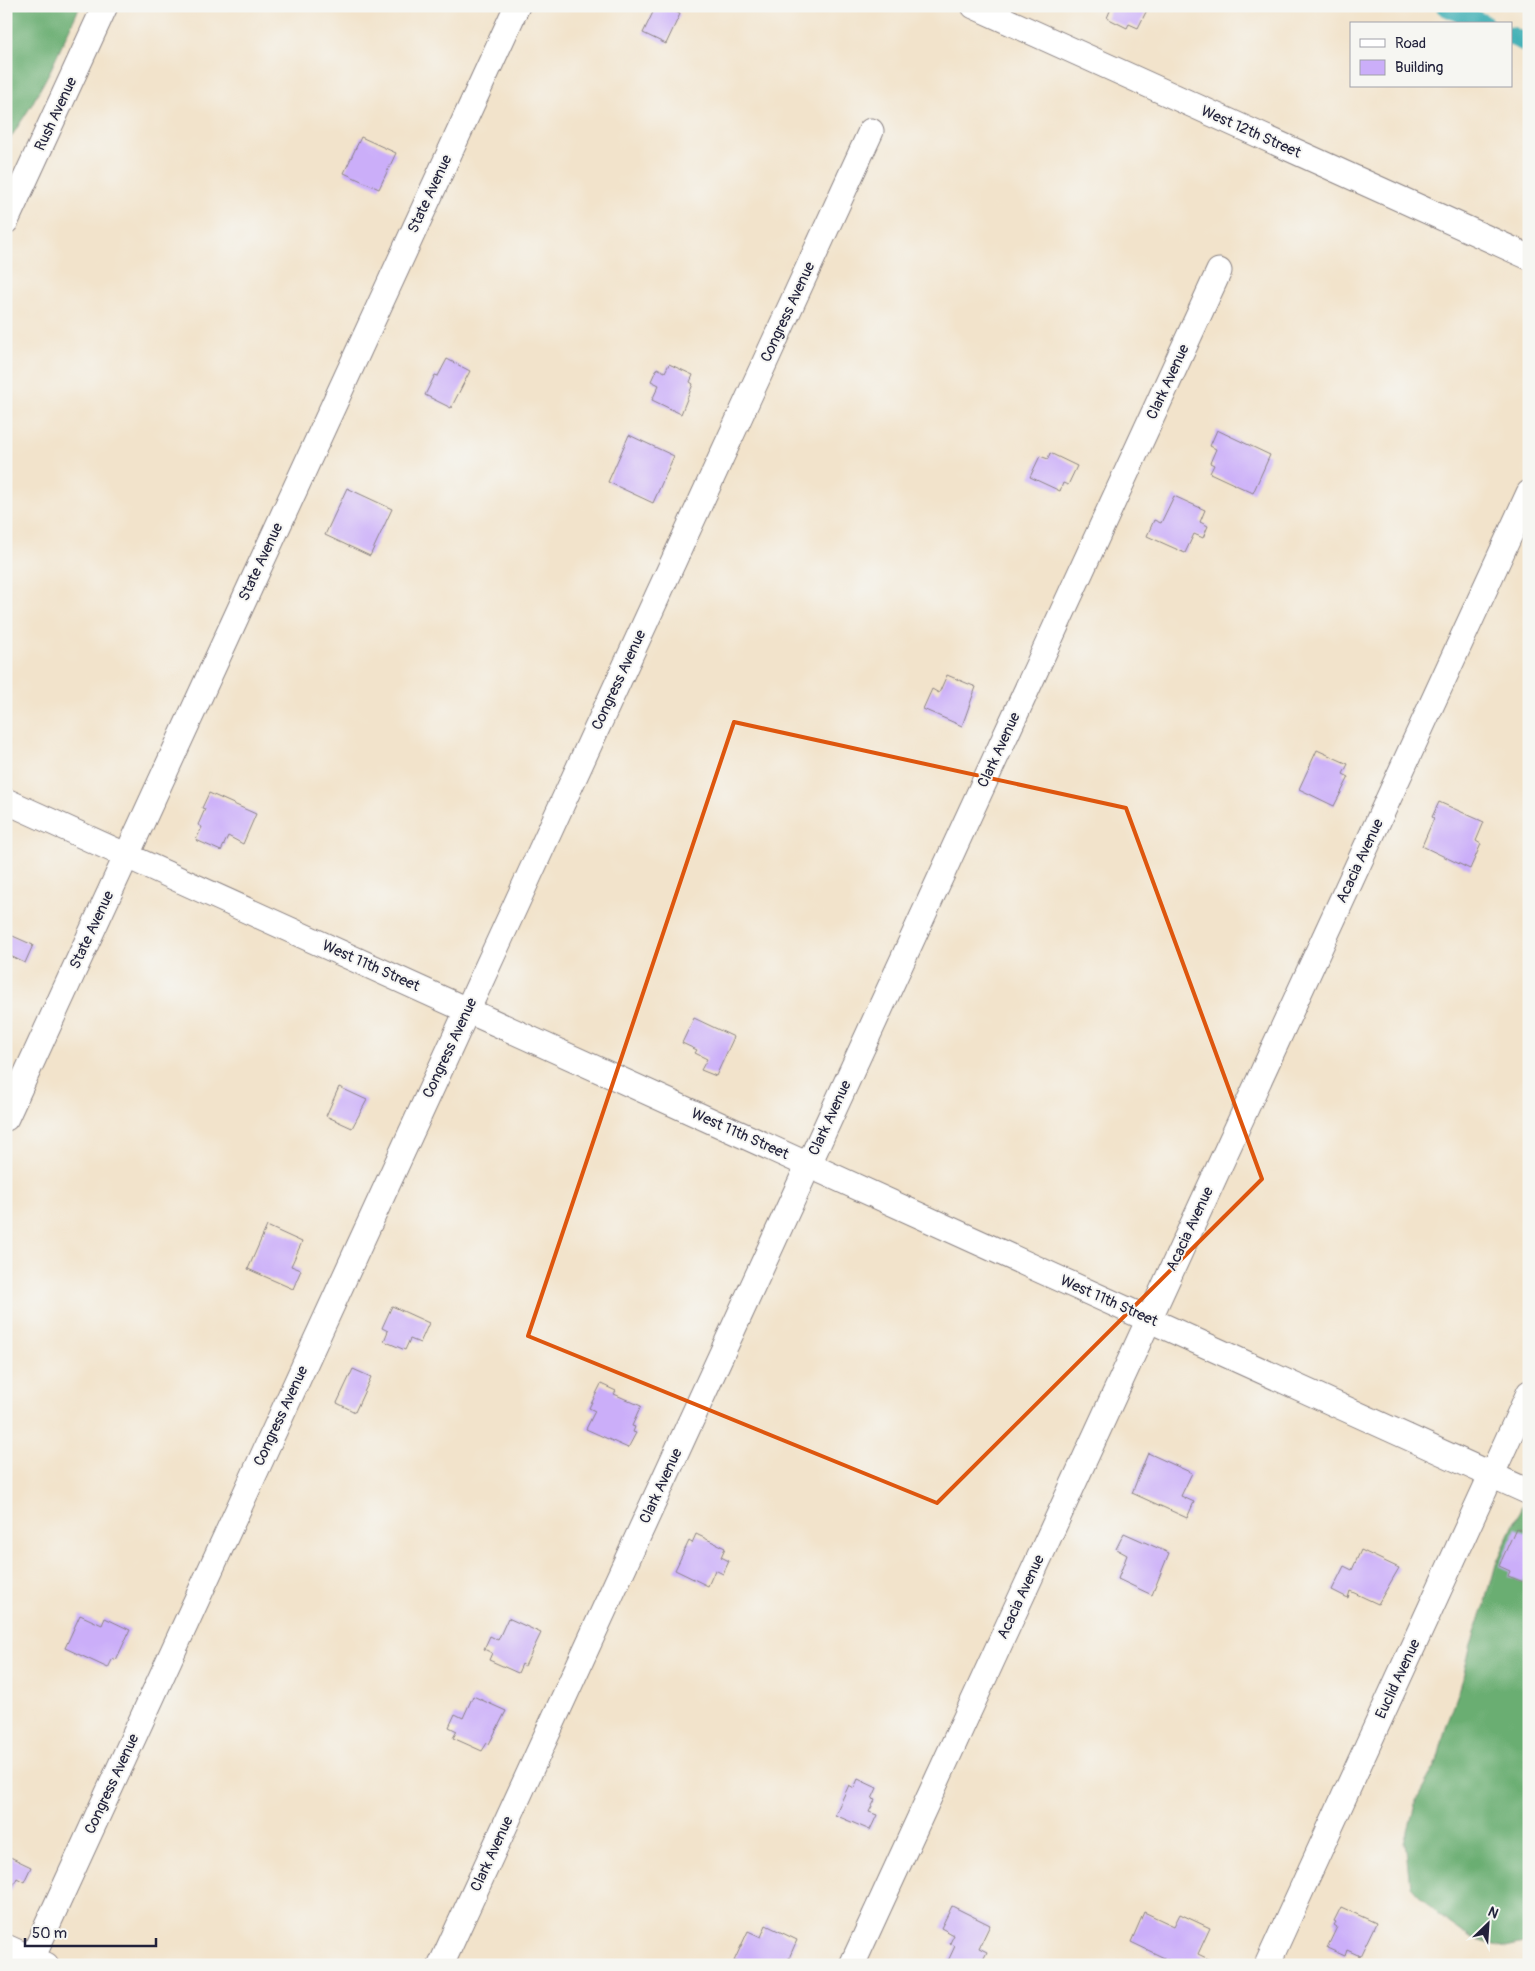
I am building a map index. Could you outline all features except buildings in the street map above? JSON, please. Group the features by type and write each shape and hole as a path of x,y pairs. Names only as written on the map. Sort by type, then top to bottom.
{"street":[{"name":"Rush Avenue","path":"6,221 105,6"},
{"name":"State Avenue","path":"6,1118 517,6"},
{"name":"West 12th Street","path":"974,6 1529,257"},
{"name":"Congress Avenue","path":"36,1963 468,1010 870,131"},
{"name":"Clark Avenue","path":"441,1965 1219,271"},
{"name":"Acacia Avenue","path":"852,1965 1529,494"},
{"name":"West 11th Street","path":"6,801 1529,1492"},
{"name":"Euclid Avenue","path":"1267,1965 1529,1393"},
{"path":"6,1947 36,1963"}],"highlighted area":[{"path":"734,722 1126,808 1262,1179 937,1503 528,1336"}],"green space":[{"path":"6,6 80,6 51,69 31,106 6,145"},
{"path":"1522,1506 1529,1509 1529,1943 1506,1948 1472,1939 1438,1915 1410,1885 1405,1842 1416,1801 1436,1765 1496,1564"}],"waterway":[{"path":"1445,6 1480,22"},
{"path":"1512,36 1529,44"}]}
